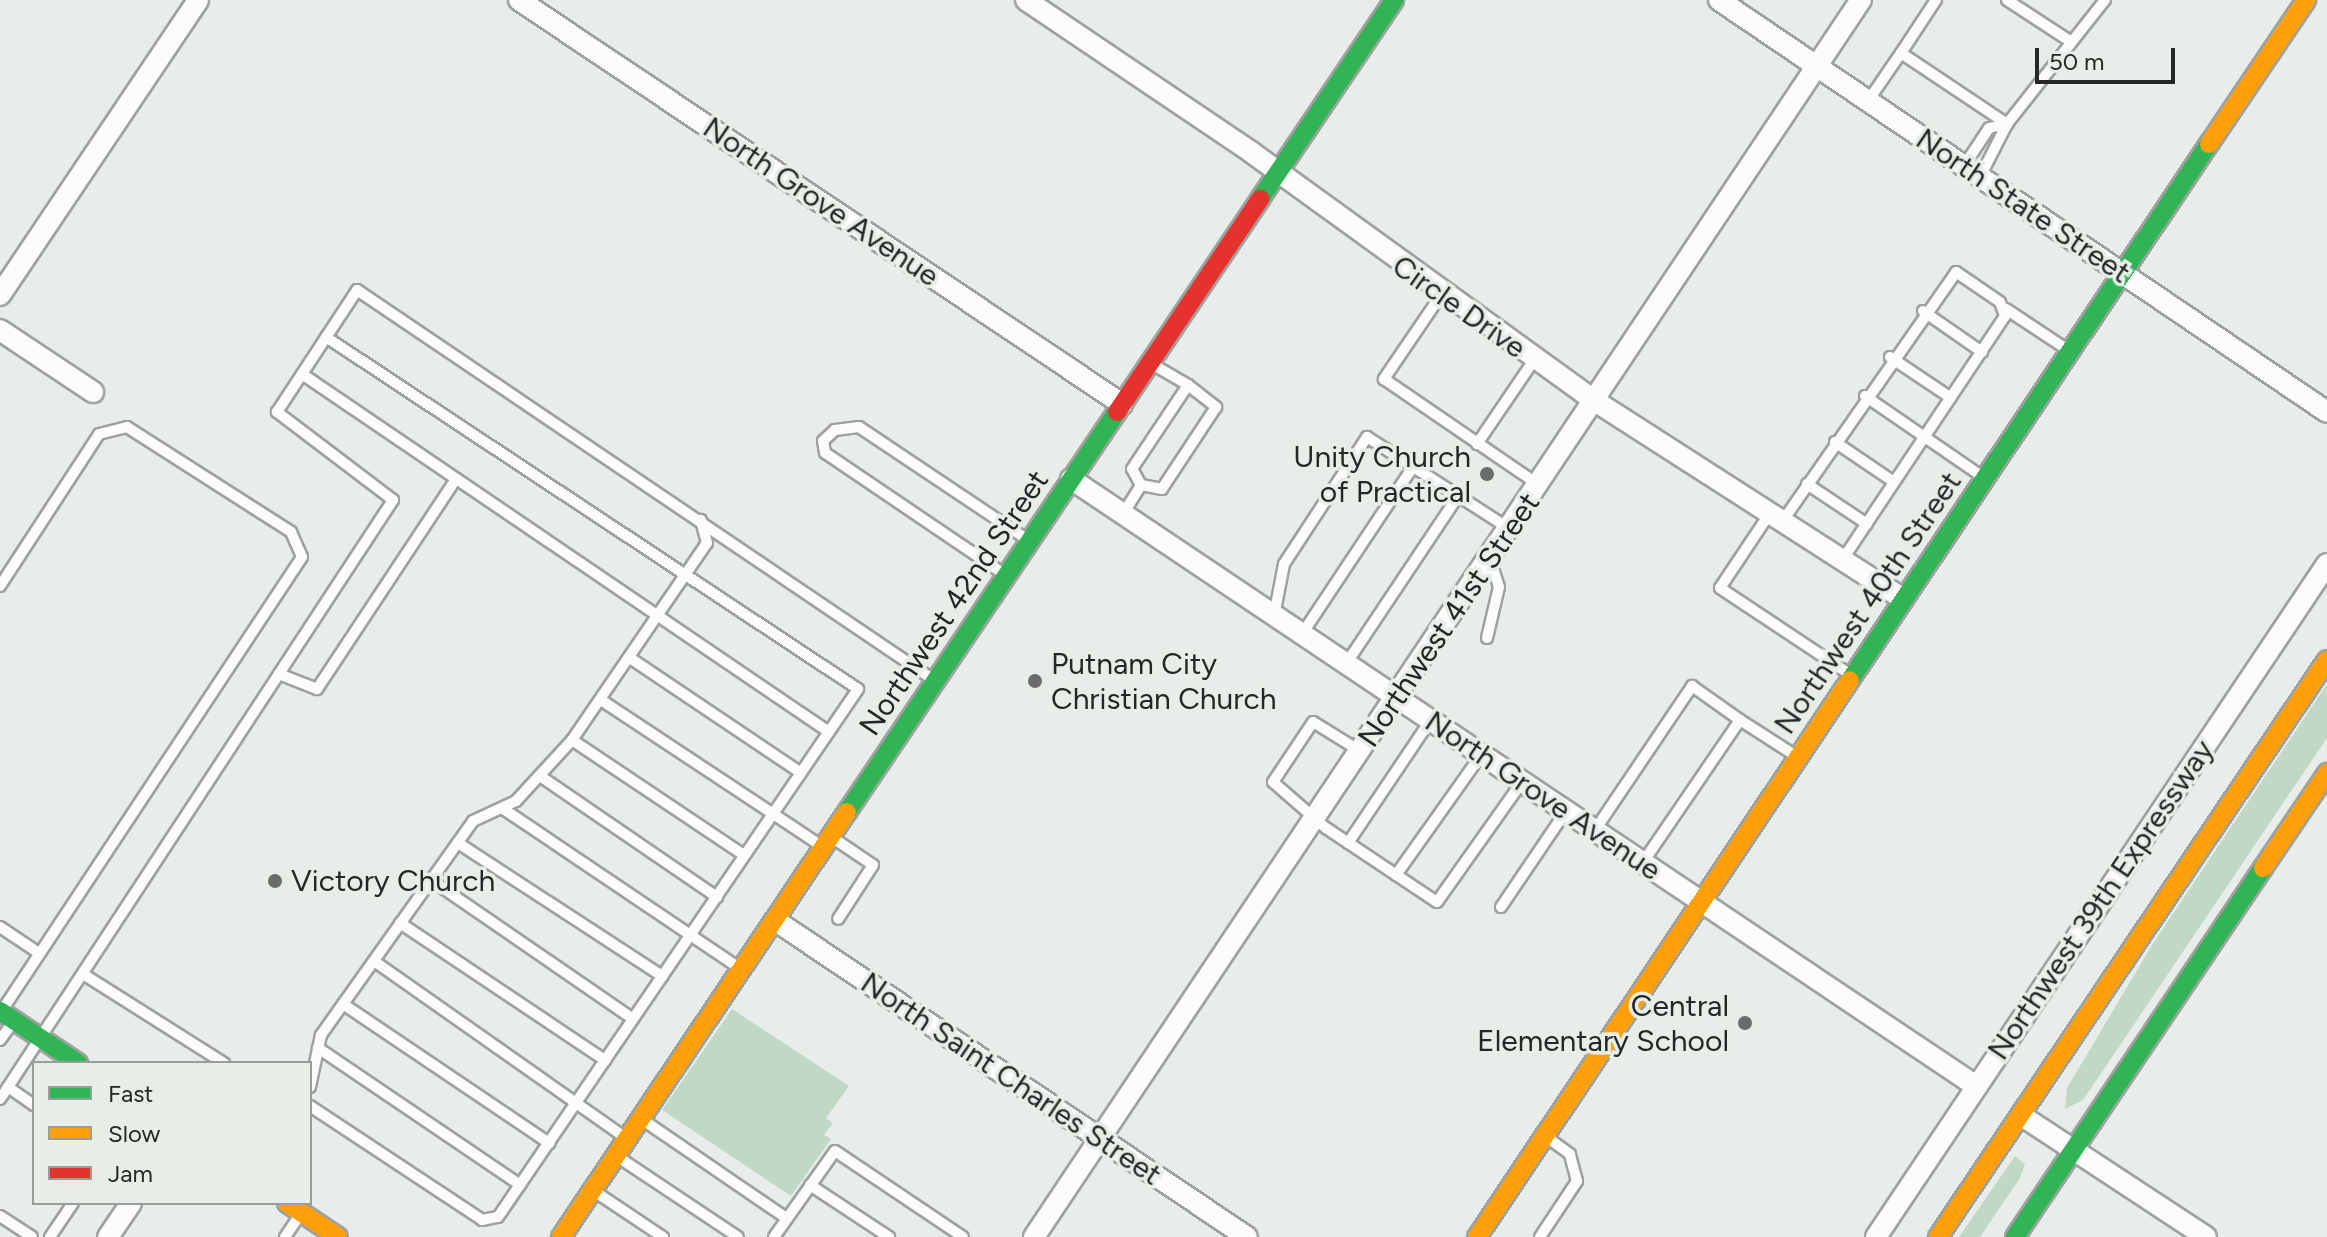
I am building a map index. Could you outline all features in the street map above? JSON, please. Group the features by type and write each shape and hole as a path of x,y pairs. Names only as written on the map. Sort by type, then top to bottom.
{"main road":[{"name":"Northwest 42nd Street","path":"561,1237 1394,0"},
{"name":"Northwest 40th Street","path":"1477,1237 2306,0"},
{"name":"Northwest 39th Expressway","path":"1938,1237 2327,660"},
{"path":"2015,1237 2327,773"},
{"path":"5,1014 75,1061"},
{"path":"294,1208 338,1237"}],"street":[{"path":"0,295 198,0"},
{"name":"North Grove Avenue","path":"519,0 1122,404"},
{"name":"Circle Drive","path":"1026,0 1277,173 1534,360 1778,515 1903,599"},
{"name":"North State Street","path":"1719,0 2327,412"},
{"name":"Northwest 41st Street","path":"1034,1237 1508,528 1541,486 1861,0"},
{"path":"0,330 93,392"},
{"name":"North Grove Avenue","path":"1071,479 1481,755 1525,778 1566,811 1976,1086"},
{"name":"Northwest 39th Expressway","path":"1876,1237 2327,564"},
{"name":"North Saint Charles Street","path":"776,921 1247,1237"},
{"path":"2022,1116 2206,1237"},
{"path":"108,1237 123,1206"}],"lane":[{"path":"1868,101 1936,0"},
{"path":"2007,0 2070,41"},
{"path":"1972,171 2070,41 2105,0"},
{"path":"1901,53 2007,124"},
{"path":"1972,171 1989,128 2007,124"},
{"path":"1852,676 1720,588 1807,484 1890,357 1956,272 2070,351"},
{"path":"0,1099 393,500 282,422 277,412 357,290 935,681"},
{"path":"1441,295 1384,379 1541,486"},
{"path":"1843,559 1982,352 2006,309"},
{"path":"1923,311 1982,352"},
{"path":"312,1107 482,1220 498,1217 858,689 326,337"},
{"path":"1890,357 1951,398"},
{"path":"1477,444 1534,360"},
{"path":"1150,363 1188,385 1216,407 1162,489 1141,485 1132,469 1188,385"},
{"path":"302,374 829,732"},
{"path":"1865,396 1985,478"},
{"path":"0,586 99,434 127,427 291,532 302,557 39,953 5,1014 0,1040"},
{"path":"1006,575 825,453 823,441 835,430 859,427 1029,542"},
{"path":"1274,616 1284,564 1367,437 1508,528"},
{"path":"1835,442 1894,482"},
{"path":"1302,634 1413,467"},
{"path":"279,674 317,689 456,479"},
{"path":"1807,484 1867,524"},
{"path":"1123,514 1141,485"},
{"path":"1346,664 1458,496"},
{"path":"312,1077 318,1048 343,1004 473,821 502,808 543,778 601,700 707,543 701,520"},
{"path":"1487,638 1499,587 1489,557"},
{"path":"630,658 801,773"},
{"path":"1595,830 1692,686 1798,757"},
{"path":"601,700 773,813 873,865 838,919"},
{"path":"1643,862 1740,720"},
{"path":"1348,843 1430,721"},
{"path":"1360,751 1313,722 1273,779 1348,843 1443,901 1525,778"},
{"path":"572,740 744,855"},
{"path":"1396,875 1481,755"},
{"path":"543,778 717,897"},
{"path":"502,808 689,937 743,970"},
{"path":"1501,907 1566,811"},
{"path":"458,843 662,976"},
{"path":"431,880 633,1019"},
{"path":"400,923 605,1060"},
{"path":"0,927 39,953"},
{"path":"374,961 628,1139"},
{"path":"83,974 221,1061"},
{"path":"343,1004 549,1143"},
{"path":"318,1048 520,1185"},
{"path":"8,1087 32,1104"},
{"path":"642,1119 786,1218"},
{"path":"1540,1237 1577,1181 1570,1154 1545,1136"},
{"path":"774,1237 835,1151 963,1237"},
{"path":"617,1156 738,1237"},
{"path":"810,1185 889,1237"},
{"path":"593,1190 663,1237"},
{"path":"50,1237 72,1205"},
{"path":"285,1237 294,1208"},
{"path":"0,1216 32,1237"}],"green space":[{"path":"2327,684 2327,738 2083,1100 2065,1109 2067,1088 2152,945"},
{"path":"732,1009 849,1086 826,1118 833,1123 824,1135 831,1139 791,1196 662,1110"},
{"path":"2015,1156 2025,1164 2020,1178 1980,1237 1959,1237"}],"traffic: fast":[{"path":"1260,199 1394,0"},
{"path":"1850,680 2209,144"},
{"path":"847,812 1117,412"},
{"path":"2015,1237 2263,868"},
{"path":"0,1011 75,1061"}],"traffic: slow":[{"path":"2209,144 2306,0"},
{"path":"1938,1237 2327,660"},
{"path":"1477,1237 1850,680"},
{"path":"2263,868 2327,773"},
{"path":"561,1237 847,812"},
{"path":"290,1205 338,1237"}],"traffic: jam":[{"path":"1117,412 1260,199"}],"place":[{"name":"Unity Church of Practical","path":"1487,474"},
{"name":"Putnam City Christian Church","path":"1035,681"},
{"name":"Victory Church","path":"275,881"},
{"name":"Central Elementary School","path":"1745,1023"}]}
